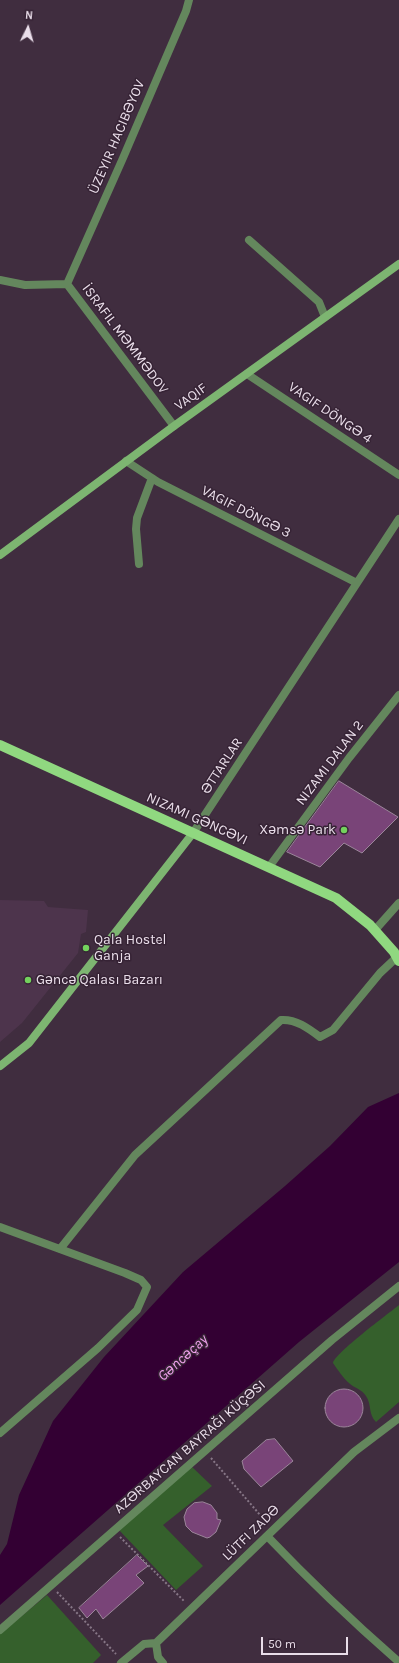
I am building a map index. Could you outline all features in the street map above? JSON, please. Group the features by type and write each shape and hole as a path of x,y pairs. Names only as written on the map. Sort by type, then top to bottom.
{"main road":[{"name":"NIZAMI GƏNCƏVI","path":"0,745 336,898 370,925 394,952 398,960"}],"street":[{"path":"67,284 123,158 186,11 189,0"},
{"path":"249,240 319,302 325,317"},
{"name":"VAQIF","path":"0,555 126,461 399,264"},
{"name":"İSRAFIL MƏMMƏDOV","path":"0,280 25,285 67,284 174,426"},
{"name":"VAGIF DÖNGƏ 4","path":"247,374 399,475"},
{"name":"VAGIF DÖNGƏ 3","path":"126,461 152,478 357,583"},
{"path":"139,564 136,529 137,518 152,478"},
{"name":"ƏTTARLAR","path":"0,1066 29,1044 193,833 399,519"},
{"name":"NIZAMI DALAN 2","path":"269,868 349,758 399,695"},
{"path":"375,930 399,903"},
{"path":"60,1249 135,1155 281,1020 288,1020 305,1026 320,1037 333,1030 380,974 398,960"},
{"path":"0,1227 125,1272 141,1280 147,1288 137,1310 98,1348 0,1433"},
{"path":"0,1630 332,1340 399,1286"},
{"name":"LÜTFI ZADƏ","path":"122,1662 144,1644 156,1643 354,1452 399,1418"},
{"path":"270,1533 303,1574 399,1662"},
{"path":"156,1643 158,1657 163,1663"}],"path":[{"path":"204,1451 270,1533"},
{"path":"113,1531 191,1609"},
{"path":"51,1585 122,1662"}],"shaded area":[{"name":"Gəncə Qalası Bazarı","path":"0,900 44,901 48,907 88,910 86,932 81,934 78,953 22,1023 0,1042"}],"green space":[{"path":"399,1305 399,1402 376,1422 372,1416 368,1399 360,1390 347,1381 333,1363 336,1358 352,1343"},
{"path":"191,1466 212,1486 163,1525 203,1566 176,1590 119,1530"},
{"path":"47,1595 101,1655 93,1663 0,1663 0,1634"}],"water":[{"name":"Gəncəçay","path":"399,1093 399,1262 299,1342 0,1605 0,1555 7,1544 19,1495 53,1421 104,1357 183,1272 330,1146 368,1107"}],"building":[{"name":"Xəmsə Park","path":"339,781 398,817 362,853 344,843 320,867 287,852"},
{"path":"340,1389 348,1389 355,1392 360,1397 363,1408 360,1419 355,1424 348,1427 340,1427 333,1424 328,1419 325,1412 325,1404 328,1397 333,1392"},
{"path":"275,1439 293,1461 261,1487 244,1469 242,1461 266,1440"},
{"path":"203,1502 211,1505 217,1513 217,1519 221,1520 216,1532 207,1538 192,1532 186,1526 184,1517 187,1509 194,1503"},
{"path":"137,1555 148,1566 136,1575 144,1583 103,1619 96,1609 87,1618 79,1608"}],"place":[{"name":"Xəmsə Park","path":"344,830"},
{"name":"Qala Hostel Ganja","path":"86,948"},
{"name":"Gəncə Qalası Bazarı","path":"28,980"}]}
